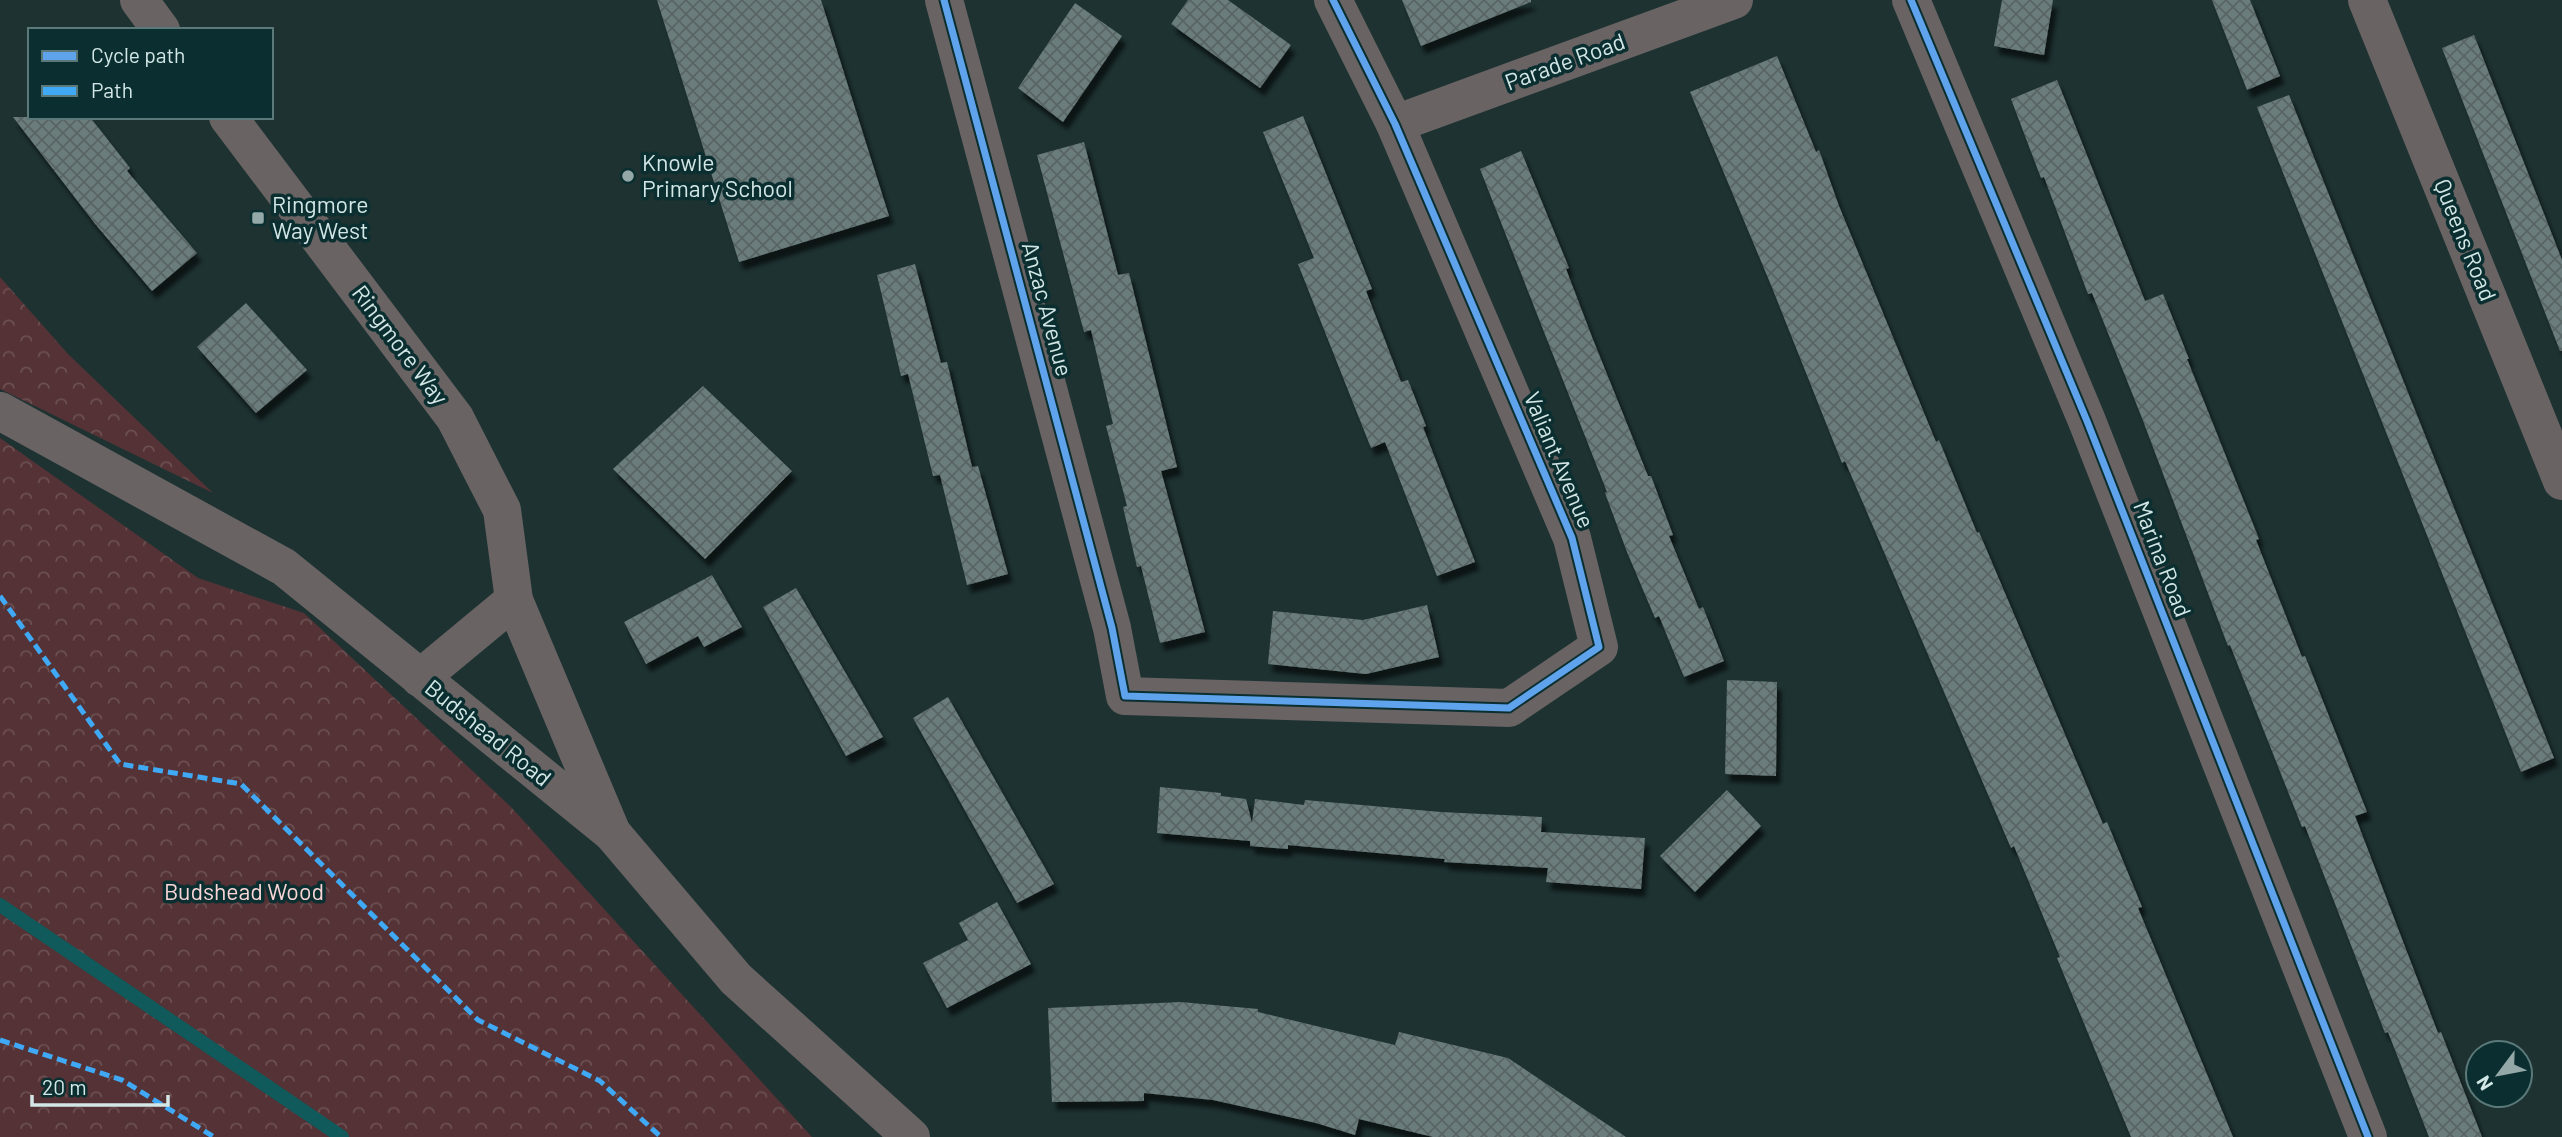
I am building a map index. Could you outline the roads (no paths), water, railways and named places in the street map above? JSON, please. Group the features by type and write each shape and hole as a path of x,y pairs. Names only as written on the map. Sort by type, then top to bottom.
{"street":[{"path":"139,0 160,28"},
{"name":"Anzac Avenue","path":"944,0 1112,628"},
{"path":"1333,0 1395,124"},
{"name":"Parade Road","path":"1395,124 1734,0"},
{"name":"Marina Road","path":"1910,0 2087,421 2368,1137"},
{"name":"Queens Road","path":"2367,0 2562,481"},
{"name":"Ringmore Way","path":"230,119 456,418 502,510 514,600 612,833"},
{"name":"Valiant Avenue","path":"1112,628 1125,695 1138,696 1509,708 1599,647 1572,538 1395,124"},
{"name":"Budshead Road","path":"0,411 285,568 612,833 736,979 911,1137"},
{"path":"420,678 514,600"}],"waterway":[{"path":"0,905 342,1137"}],"place":[{"name":"Knowle Primary School","path":"628,176"},
{"name":"Ringmore Way West","path":"258,218"}],"park label":[{"name":"Budshead Wood","path":"244,892"}]}
